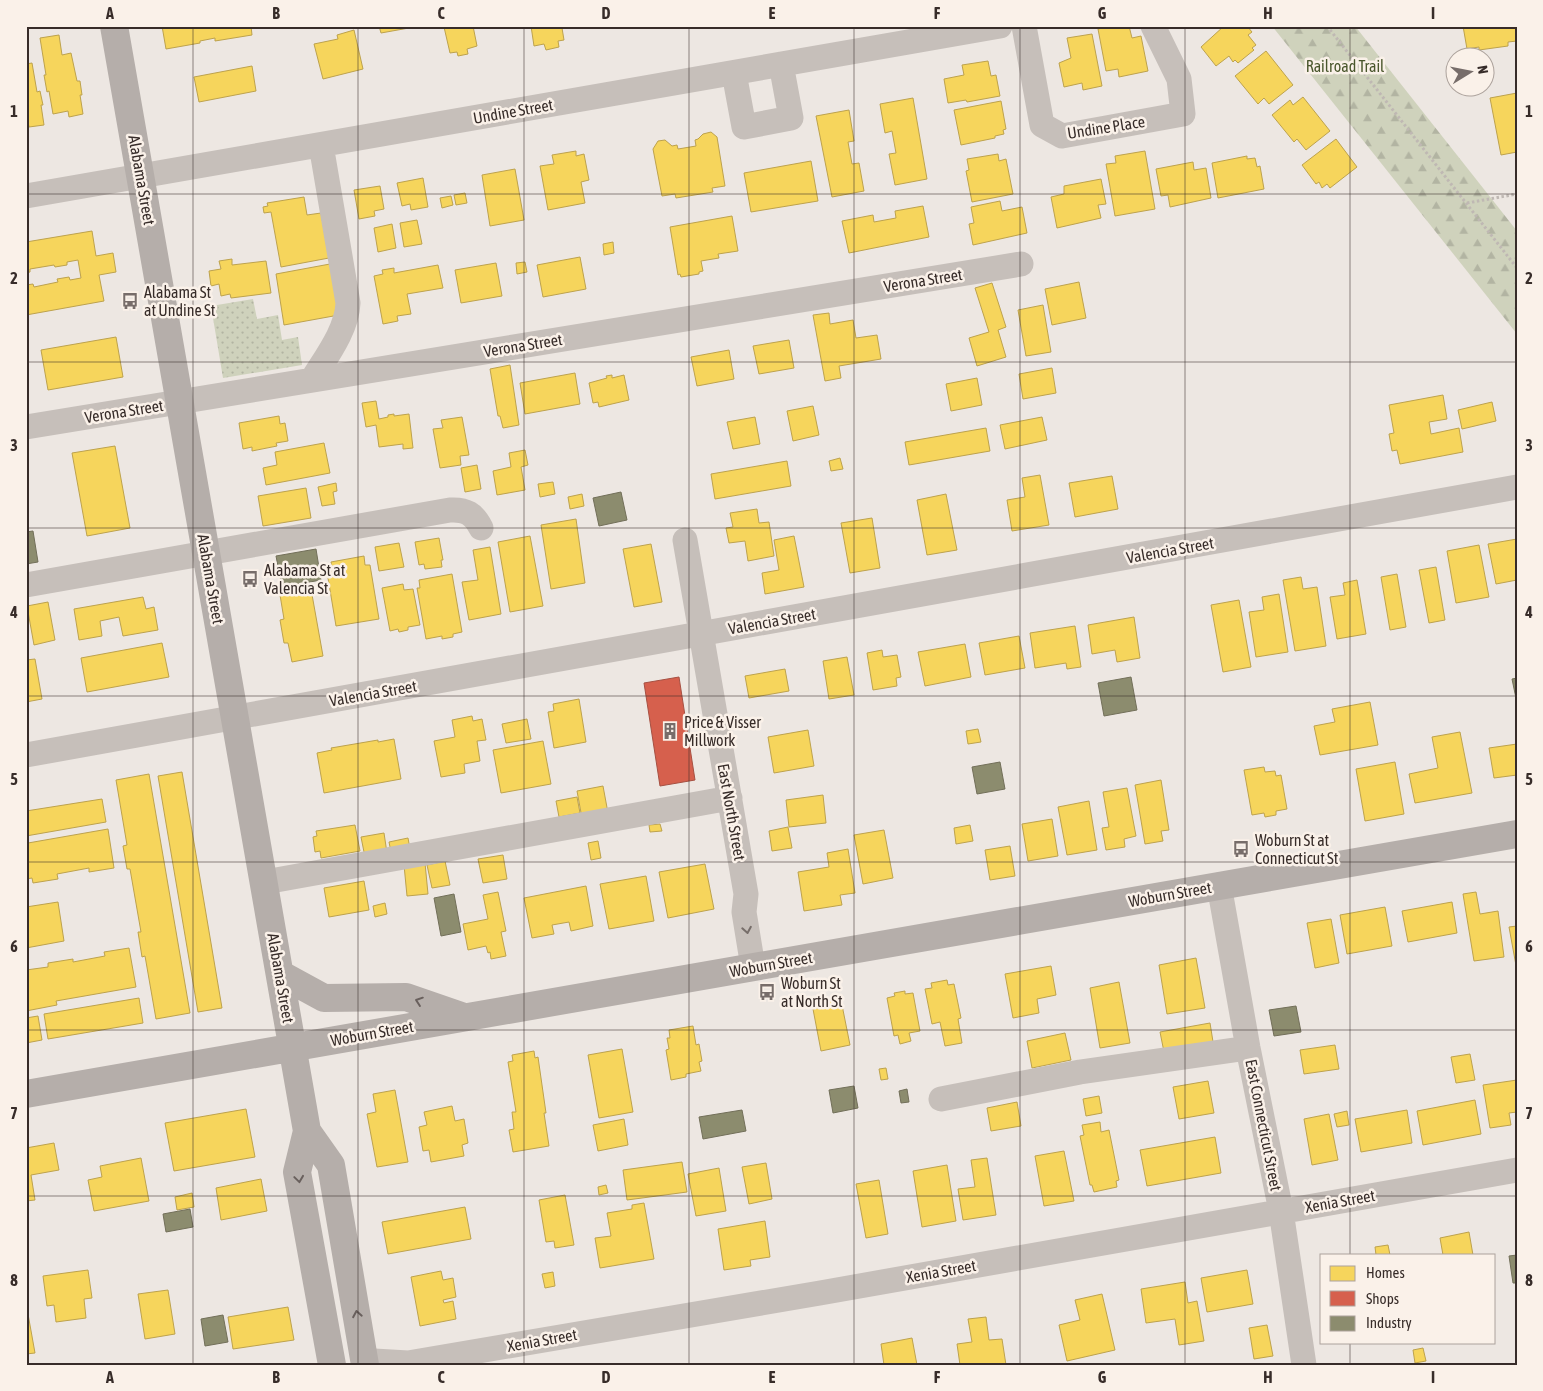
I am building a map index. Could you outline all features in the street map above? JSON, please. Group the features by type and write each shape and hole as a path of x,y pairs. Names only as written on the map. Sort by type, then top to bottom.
{"main road":[{"name":"Alabama Street","path":"114,26 307,1131 297,1172 332,1365"},
{"name":"Woburn Street","path":"26,1094 1517,834"},
{"path":"280,974 324,998 406,996 465,1017"},
{"name":"Alabama Street","path":"307,1131 330,1165 365,1364"}],"street":[{"name":"Undine Street","path":"26,196 1000,26"},
{"name":"Undine Place","path":"1024,26 1042,125 1062,136 1183,114 1179,79 1153,26"},
{"path":"734,73 744,127 791,118 781,64"},
{"path":"312,380 342,327 347,314 348,303 321,145"},
{"name":"Verona Street","path":"26,428 1021,264"},
{"name":"Valencia Street","path":"26,755 1517,487"},
{"path":"26,585 450,510 470,512 476,518 481,528"},
{"name":"East North Street","path":"685,540 746,894 744,912 753,967"},
{"path":"264,882 730,798"},
{"name":"East Connecticut Street","path":"1219,885 1248,1048 1281,1211 1304,1365"},
{"path":"941,1099 1080,1072 1248,1048"},
{"name":"Xenia Street","path":"365,1364 374,1361 408,1363 820,1293 1517,1170"}],"path":[{"path":"1327,26 1517,268"},
{"path":"1467,203 1517,194"}],"green space":[{"name":"Railroad Trail","path":"1272,26 1355,26 1517,231 1517,334"},
{"path":"253,299 257,319 278,315 282,340 298,337 302,365 223,378 211,306"}],"building: Homes":[{"path":"162,26 251,26 252,35 215,41 215,38 200,41 200,43 166,49"},
{"path":"379,26 420,26 381,33"},
{"path":"473,26 477,46 467,49 468,54 458,56 457,52 450,53 444,27"},
{"path":"531,26 564,26 562,28 564,40 558,41 559,47 546,50 544,44 534,46"},
{"path":"1110,26 1129,26 1132,38 1141,36 1148,71 1119,77 1118,69 1106,71 1098,29"},
{"path":"1224,26 1247,26 1252,32 1248,35 1256,45 1252,48 1254,50 1238,63 1235,60 1233,62 1229,56 1216,66 1201,47"},
{"path":"1463,26 1517,26 1517,41 1508,42 1508,46 1467,48"},
{"path":"354,30 363,69 323,79 314,44 338,39 337,35"},
{"path":"1092,34 1102,86 1083,90 1082,83 1064,87 1059,63 1071,58 1067,38"},
{"path":"59,35 62,55 71,53 77,81 80,81 82,95 80,95 83,114 69,117 68,111 53,114 44,75 46,75 40,38"},
{"path":"1266,51 1293,85 1269,104 1264,98 1258,104 1235,76"},
{"path":"988,61 991,76 996,75 1000,96 967,102 966,100 948,103 944,79 964,75 962,65"},
{"path":"32,63 37,92 40,91 43,105 41,105 44,125 29,127 28,122 26,122 26,64"},
{"path":"252,66 256,91 199,102 194,77"},
{"path":"1517,93 1517,152 1501,155 1490,98"},
{"path":"1303,97 1330,131 1306,150 1297,139 1294,142 1272,115 1290,100 1293,105"},
{"path":"913,98 927,179 895,185 889,154 896,153 892,131 885,133 880,104"},
{"path":"1001,101 1006,129 1003,130 1004,134 995,136 995,138 961,145 954,110"},
{"path":"849,110 854,141 848,142 852,164 859,163 864,191 832,197 816,116"},
{"path":"711,132 717,137 725,186 712,188 713,192 676,198 675,194 662,196 653,149 658,141 665,140 672,146 677,145 678,149 696,146 695,140 703,134"},
{"path":"1336,139 1357,167 1330,188 1327,184 1322,188 1319,182 1316,184 1302,165"},
{"path":"576,151 576,156 584,154 589,180 581,182 585,203 548,210 540,166 554,164 552,155"},
{"path":"1145,151 1155,209 1115,216 1106,164 1116,163 1115,156"},
{"path":"998,154 999,161 1006,159 1013,194 972,202 966,171 969,170 967,159"},
{"path":"1247,156 1247,159 1255,158 1257,167 1260,166 1264,189 1218,198 1212,163"},
{"path":"811,161 818,201 751,212 744,173"},
{"path":"1193,162 1194,170 1206,168 1211,198 1170,207 1168,195 1161,196 1156,169"},
{"path":"515,169 524,220 490,226 482,175"},
{"path":"423,178 428,207 411,210 410,204 402,206 397,183"},
{"path":"1101,179 1106,204 1098,205 1101,218 1057,228 1051,197 1064,194 1064,186"},
{"path":"380,186 384,209 374,211 375,216 359,219 354,190"},
{"path":"465,193 467,203 456,205 454,195"},
{"path":"451,196 453,205 442,208 440,198"},
{"path":"304,197 307,215 321,213 329,258 281,267 271,212 264,213 263,207 268,206 267,203"},
{"path":"1000,201 1002,211 1022,207 1027,233 973,245 969,224 974,223 971,207"},
{"path":"923,206 929,237 849,253 842,221 873,215 874,222 896,218 895,211"},
{"path":"732,216 738,251 718,254 719,258 701,261 703,271 699,272 699,274 681,277 680,274 678,275 670,227"},
{"path":"417,220 422,244 404,247 400,223"},
{"path":"392,224 396,248 378,252 374,228"},
{"path":"92,231 96,256 113,253 116,272 99,275 104,301 26,315 26,285 33,284 34,287 58,282 57,279 69,277 70,280 81,278 78,260 67,262 67,265 30,269 30,272 26,273 26,242"},
{"path":"613,242 614,253 604,255 603,244"},
{"path":"580,257 586,289 543,297 537,265"},
{"path":"232,259 232,265 266,261 271,293 231,298 230,294 221,296 219,284 211,286 209,271 221,269 219,261"},
{"path":"525,262 527,272 517,274 516,263"},
{"path":"496,263 502,296 461,303 455,270"},
{"path":"330,264 339,315 284,325 276,274"},
{"path":"438,265 443,288 407,294 411,314 397,316 398,321 383,324 374,276 383,274 382,270 394,268 394,273"},
{"path":"1079,282 1086,318 1052,325 1045,289"},
{"path":"992,283 1006,327 998,330 1006,357 977,366 969,338 989,332 975,288"},
{"path":"1043,305 1051,352 1026,356 1018,310"},
{"path":"829,313 830,324 853,320 856,338 877,335 881,359 839,366 841,378 825,381 813,315"},
{"path":"116,337 123,377 48,390 41,350"},
{"path":"789,340 794,368 759,374 753,346"},
{"path":"729,350 734,379 697,386 691,357"},
{"path":"510,365 519,425 503,428 500,416 498,416 490,369"},
{"path":"1052,368 1056,393 1023,399 1019,374"},
{"path":"575,373 580,404 525,414 520,383"},
{"path":"612,375 612,378 624,375 629,400 599,407 598,402 593,403 589,383"},
{"path":"977,378 982,405 951,411 946,384"},
{"path":"1443,395 1447,419 1429,422 1431,434 1459,428 1463,452 1400,464 1397,450 1392,451 1389,434 1394,433 1389,405"},
{"path":"376,401 379,419 394,414 394,416 409,414 413,448 403,449 403,444 379,447 376,425 366,427 362,403"},
{"path":"1492,402 1496,421 1462,429 1458,410"},
{"path":"813,406 819,435 793,441 787,411"},
{"path":"279,416 280,424 285,423 288,441 276,443 277,446 252,451 252,447 243,449 239,423"},
{"path":"462,417 469,455 460,456 461,465 440,468 433,429 443,428 441,420"},
{"path":"755,417 760,444 733,449 727,422"},
{"path":"1042,417 1047,440 1005,449 1000,425"},
{"path":"986,428 990,451 909,465 905,442"},
{"path":"324,443 330,473 266,485 263,468 277,465 275,452"},
{"path":"115,446 130,528 87,536 72,453"},
{"path":"525,450 528,465 521,467 525,490 497,495 493,471 511,467 509,453"},
{"path":"840,458 843,469 831,471 829,461"},
{"path":"787,461 791,486 715,499 711,474"},
{"path":"477,465 481,489 465,492 461,468"},
{"path":"1040,475 1049,525 1012,531 1007,500 1025,497 1022,478"},
{"path":"1112,476 1118,509 1075,517 1069,483"},
{"path":"553,482 555,494 540,497 538,484"},
{"path":"336,483 337,491 333,492 335,504 322,506 318,487"},
{"path":"306,488 311,518 263,526 258,496"},
{"path":"582,494 584,506 570,509 568,497"},
{"path":"946,494 957,550 927,555 917,500"},
{"path":"757,509 759,523 769,522 774,556 748,561 745,541 729,543 726,528 733,527 730,513"},
{"path":"872,518 880,568 850,573 841,523"},
{"path":"576,519 585,583 551,589 541,525"},
{"path":"530,536 543,606 510,612 498,542"},
{"path":"794,536 804,587 765,594 762,573 779,570 774,540"},
{"path":"439,538 443,560 441,560 442,567 425,569 424,564 419,565 415,542"},
{"path":"1517,539 1517,580 1496,584 1488,544"},
{"path":"399,543 404,567 379,571 375,547"},
{"path":"651,544 662,602 634,607 623,549"},
{"path":"1479,545 1489,597 1456,603 1447,551"},
{"path":"490,547 501,614 469,620 462,582 478,580 473,550"},
{"path":"364,556 365,565 370,565 379,619 336,626 327,572 333,571 331,562"},
{"path":"1436,567 1445,620 1429,623 1419,570"},
{"path":"452,574 462,632 453,634 453,637 442,639 442,636 426,639 417,588 420,588 419,580"},
{"path":"1397,574 1406,627 1390,630 1381,577"},
{"path":"1301,577 1303,589 1317,587 1326,646 1295,651 1283,580"},
{"path":"1357,580 1366,634 1337,639 1330,597 1345,595 1343,583"},
{"path":"403,584 404,590 413,589 420,625 408,627 408,630 399,632 398,629 390,631 382,588"},
{"path":"311,589 323,656 292,662 288,643 284,643 280,620 284,619 280,595"},
{"path":"1279,594 1288,652 1256,657 1249,612 1264,610 1262,597"},
{"path":"143,597 146,609 154,607 158,630 123,636 119,617 100,621 102,636 79,640 74,609"},
{"path":"1239,600 1251,667 1223,672 1211,605"},
{"path":"48,602 55,640 34,645 27,606"},
{"path":"1134,617 1140,658 1117,662 1115,650 1092,654 1088,625"},
{"path":"1075,626 1081,667 1067,669 1066,663 1035,668 1030,633"},
{"path":"1019,636 1025,668 985,675 979,643"},
{"path":"162,643 169,677 87,692 81,658"},
{"path":"965,644 971,677 925,686 918,652"},
{"path":"882,650 883,657 897,655 901,677 896,678 897,686 873,690 867,653"},
{"path":"847,657 854,695 829,699 823,661"},
{"path":"35,659 42,699 26,702 26,660"},
{"path":"785,669 789,691 749,698 745,676"},
{"path":"579,699 586,742 554,748 548,712 554,711 553,704"},
{"path":"1370,702 1378,745 1320,755 1314,726 1335,722 1332,709"},
{"path":"472,716 473,721 482,719 486,740 477,741 480,761 464,764 465,773 441,777 434,741 455,737 452,720"},
{"path":"527,719 531,739 506,743 502,724"},
{"path":"978,729 981,742 968,744 966,731"},
{"path":"808,730 814,766 774,773 768,737"},
{"path":"1460,732 1472,793 1415,803 1409,774 1438,768 1432,737"},
{"path":"394,739 401,779 324,793 317,753 332,750 331,748"},
{"path":"543,741 551,784 501,793 493,750"},
{"path":"1517,744 1517,775 1494,778 1489,748"},
{"path":"1395,762 1404,814 1365,821 1356,769"},
{"path":"1264,767 1265,772 1275,771 1276,776 1281,775 1287,809 1276,811 1276,815 1265,817 1264,813 1252,815 1244,770"},
{"path":"182,772 222,1008 198,1012 158,776"},
{"path":"149,774 190,1013 156,1019 145,956 142,957 138,932 141,932 130,869 127,869 123,846 127,845 116,780"},
{"path":"1161,780 1169,830 1161,831 1163,841 1145,844 1135,785"},
{"path":"603,786 608,813 582,818 577,791"},
{"path":"1127,788 1136,836 1124,839 1125,847 1106,850 1102,828 1109,827 1103,792"},
{"path":"823,795 826,823 789,827 786,800"},
{"path":"577,797 580,813 559,817 556,801"},
{"path":"102,799 106,822 26,836 26,811"},
{"path":"1089,801 1097,850 1067,855 1058,807"},
{"path":"1052,819 1058,856 1028,861 1022,824"},
{"path":"660,824 662,831 650,832 649,825"},
{"path":"355,825 360,851 321,858 320,851 315,852 313,837 317,836 316,831"},
{"path":"970,825 973,841 956,844 954,828"},
{"path":"788,827 792,848 772,851 769,831"},
{"path":"108,829 114,868 89,872 89,868 57,874 58,879 33,883 32,878 26,879 26,839 28,843"},
{"path":"884,830 893,878 863,884 854,835"},
{"path":"384,833 387,853 365,857 361,837"},
{"path":"408,838 410,849 391,852 389,842"},
{"path":"598,841 601,858 591,860 588,843"},
{"path":"1010,846 1015,876 990,880 985,850"},
{"path":"848,849 855,893 840,895 842,905 804,911 798,872 829,867 827,853"},
{"path":"503,855 507,879 483,883 478,859"},
{"path":"445,861 450,885 432,888 427,865"},
{"path":"425,863 428,894 407,896 404,865"},
{"path":"705,864 714,909 668,918 659,872"},
{"path":"646,876 654,921 609,929 600,884"},
{"path":"364,881 369,910 329,917 324,888"},
{"path":"586,886 593,926 571,931 569,922 552,925 554,934 532,938 524,898"},
{"path":"498,892 506,931 501,932 506,956 491,959 490,952 488,953 486,946 468,950 463,924 488,919 483,895"},
{"path":"1476,892 1480,914 1498,911 1504,957 1474,961 1463,894"},
{"path":"58,902 64,941 26,948 26,907"},
{"path":"1452,902 1457,933 1408,942 1402,911"},
{"path":"385,903 387,914 375,917 373,906"},
{"path":"1385,907 1392,946 1347,954 1340,915"},
{"path":"1331,919 1339,963 1315,968 1307,923"},
{"path":"1517,926 1517,971 1509,927"},
{"path":"129,948 136,987 56,1001 57,1005 26,1011 26,970 48,967 48,963 73,959 73,962 105,956 104,952"},
{"path":"1196,958 1205,1008 1167,1014 1159,965"},
{"path":"1051,966 1056,995 1037,999 1039,1013 1013,1018 1005,974"},
{"path":"947,980 948,985 954,984 961,1018 958,1019 962,1043 945,1046 940,1022 932,1024 925,989 932,988 931,983"},
{"path":"1119,982 1130,1043 1100,1048 1090,988"},
{"path":"905,991 905,994 913,993 920,1031 909,1033 911,1041 900,1044 898,1035 894,1036 887,998 895,996 894,993"},
{"path":"139,998 143,1023 48,1039 44,1014"},
{"path":"836,1000 837,1006 842,1005 850,1045 821,1051 813,1009 820,1008 819,1003"},
{"path":"38,1016 42,1040 26,1043 26,1018"},
{"path":"1210,1023 1214,1048 1165,1057 1160,1032"},
{"path":"693,1026 696,1045 699,1044 702,1061 699,1062 701,1071 671,1080 666,1050 669,1049 667,1038 670,1038 669,1030"},
{"path":"1065,1033 1071,1060 1032,1068 1027,1041"},
{"path":"1335,1045 1339,1069 1304,1074 1300,1050"},
{"path":"622,1049 633,1112 599,1118 588,1055"},
{"path":"534,1051 535,1058 538,1057 549,1146 513,1152 509,1130 514,1129 512,1112 516,1112 508,1062 513,1061 512,1055"},
{"path":"1470,1054 1475,1080 1456,1083 1451,1057"},
{"path":"886,1068 888,1079 881,1080 879,1069"},
{"path":"1517,1080 1517,1112 1509,1113 1511,1125 1490,1128 1483,1085"},
{"path":"1208,1081 1214,1113 1179,1119 1173,1087"},
{"path":"395,1090 408,1162 377,1167 367,1114 376,1112 373,1094"},
{"path":"1099,1096 1102,1113 1086,1116 1083,1099"},
{"path":"1475,1100 1481,1134 1423,1145 1417,1111"},
{"path":"1017,1102 1021,1126 991,1131 987,1108"},
{"path":"452,1106 455,1121 464,1119 468,1143 462,1145 464,1156 431,1162 429,1150 423,1151 419,1127 427,1125 424,1112"},
{"path":"246,1109 255,1157 174,1171 165,1123"},
{"path":"1407,1110 1412,1143 1361,1152 1355,1119"},
{"path":"1347,1111 1349,1125 1337,1127 1334,1114"},
{"path":"1329,1114 1338,1160 1312,1165 1304,1119"},
{"path":"624,1119 628,1145 598,1151 593,1125"},
{"path":"1100,1122 1101,1132 1109,1130 1119,1180 1116,1181 1117,1187 1094,1192 1092,1185 1090,1185 1080,1136 1084,1135 1082,1125"},
{"path":"1215,1137 1221,1173 1147,1186 1140,1150"},
{"path":"54,1143 59,1170 31,1175 35,1200 26,1201 26,1148"},
{"path":"1064,1151 1074,1201 1044,1206 1035,1156"},
{"path":"141,1158 149,1201 94,1211 88,1180 102,1177 100,1166"},
{"path":"987,1158 996,1215 963,1220 958,1189 975,1187 971,1160"},
{"path":"682,1162 687,1192 627,1200 623,1170"},
{"path":"766,1163 772,1199 749,1204 742,1167"},
{"path":"947,1165 956,1221 922,1227 913,1171"},
{"path":"719,1168 726,1211 696,1216 688,1174"},
{"path":"261,1179 267,1211 221,1220 216,1188"},
{"path":"879,1180 888,1234 866,1238 856,1184"},
{"path":"606,1185 608,1193 599,1195 598,1187"},
{"path":"192,1193 194,1207 177,1210 175,1197"},
{"path":"565,1195 574,1245 555,1248 554,1241 546,1242 539,1200"},
{"path":"644,1203 654,1259 600,1268 595,1238 611,1236 607,1213 632,1209 632,1205"},
{"path":"465,1207 471,1239 388,1254 382,1222"},
{"path":"765,1221 770,1257 750,1260 751,1266 724,1270 718,1229"},
{"path":"1469,1232 1473,1254 1443,1254 1440,1238"},
{"path":"1388,1245 1390,1254 1376,1254 1375,1247"},
{"path":"88,1270 92,1298 84,1299 86,1318 56,1322 54,1305 47,1306 43,1276"},
{"path":"1247,1270 1253,1304 1207,1312 1201,1278"},
{"path":"441,1271 443,1280 453,1278 456,1297 443,1300 444,1303 453,1301 456,1319 420,1326 411,1277"},
{"path":"553,1272 555,1286 545,1288 542,1274"},
{"path":"1185,1282 1188,1303 1197,1301 1204,1341 1179,1345 1175,1319 1146,1323 1141,1289"},
{"path":"168,1290 175,1334 145,1339 138,1294"},
{"path":"1102,1294 1115,1350 1067,1361 1059,1325 1080,1320 1075,1300"},
{"path":"288,1307 294,1340 233,1349 228,1317"},
{"path":"26,1314 28,1314 35,1353 26,1354"},
{"path":"986,1317 989,1340 1002,1339 1006,1365 960,1365 957,1344 972,1342 968,1319"},
{"path":"1267,1325 1273,1356 1254,1359 1249,1328"},
{"path":"912,1338 917,1365 884,1365 881,1344"},
{"path":"1423,1348 1426,1361 1415,1363 1413,1350"}],"building: Shops":[{"name":"Price & Visser Millwork","path":"679,677 695,780 660,786 644,683"}],"building: Industry":[{"path":"621,492 627,520 599,526 593,498"},
{"path":"33,531 38,562 26,564 26,532"},
{"path":"316,549 321,580 282,587 276,556"},
{"path":"1131,677 1137,710 1104,716 1098,683"},
{"path":"1517,678 1517,703 1512,679"},
{"path":"1000,762 1005,789 977,794 972,767"},
{"path":"454,894 461,932 441,936 434,898"},
{"path":"1296,1006 1301,1032 1274,1036 1269,1010"},
{"path":"854,1086 858,1108 833,1113 829,1090"},
{"path":"907,1089 909,1102 901,1103 899,1091"},
{"path":"742,1110 746,1131 703,1139 699,1117"},
{"path":"190,1209 193,1227 166,1232 163,1214"},
{"path":"1517,1255 1517,1283 1513,1283 1509,1256"},
{"path":"223,1315 228,1342 205,1346 201,1319"}],"place":[{"name":"Alabama St at Undine St","path":"130,301"},
{"name":"Alabama St at Valencia St","path":"250,579"},
{"name":"Price & Visser Millwork","path":"670,731"},
{"name":"Woburn St at Connecticut St","path":"1241,849"},
{"name":"Woburn St at North St","path":"767,992"}]}
